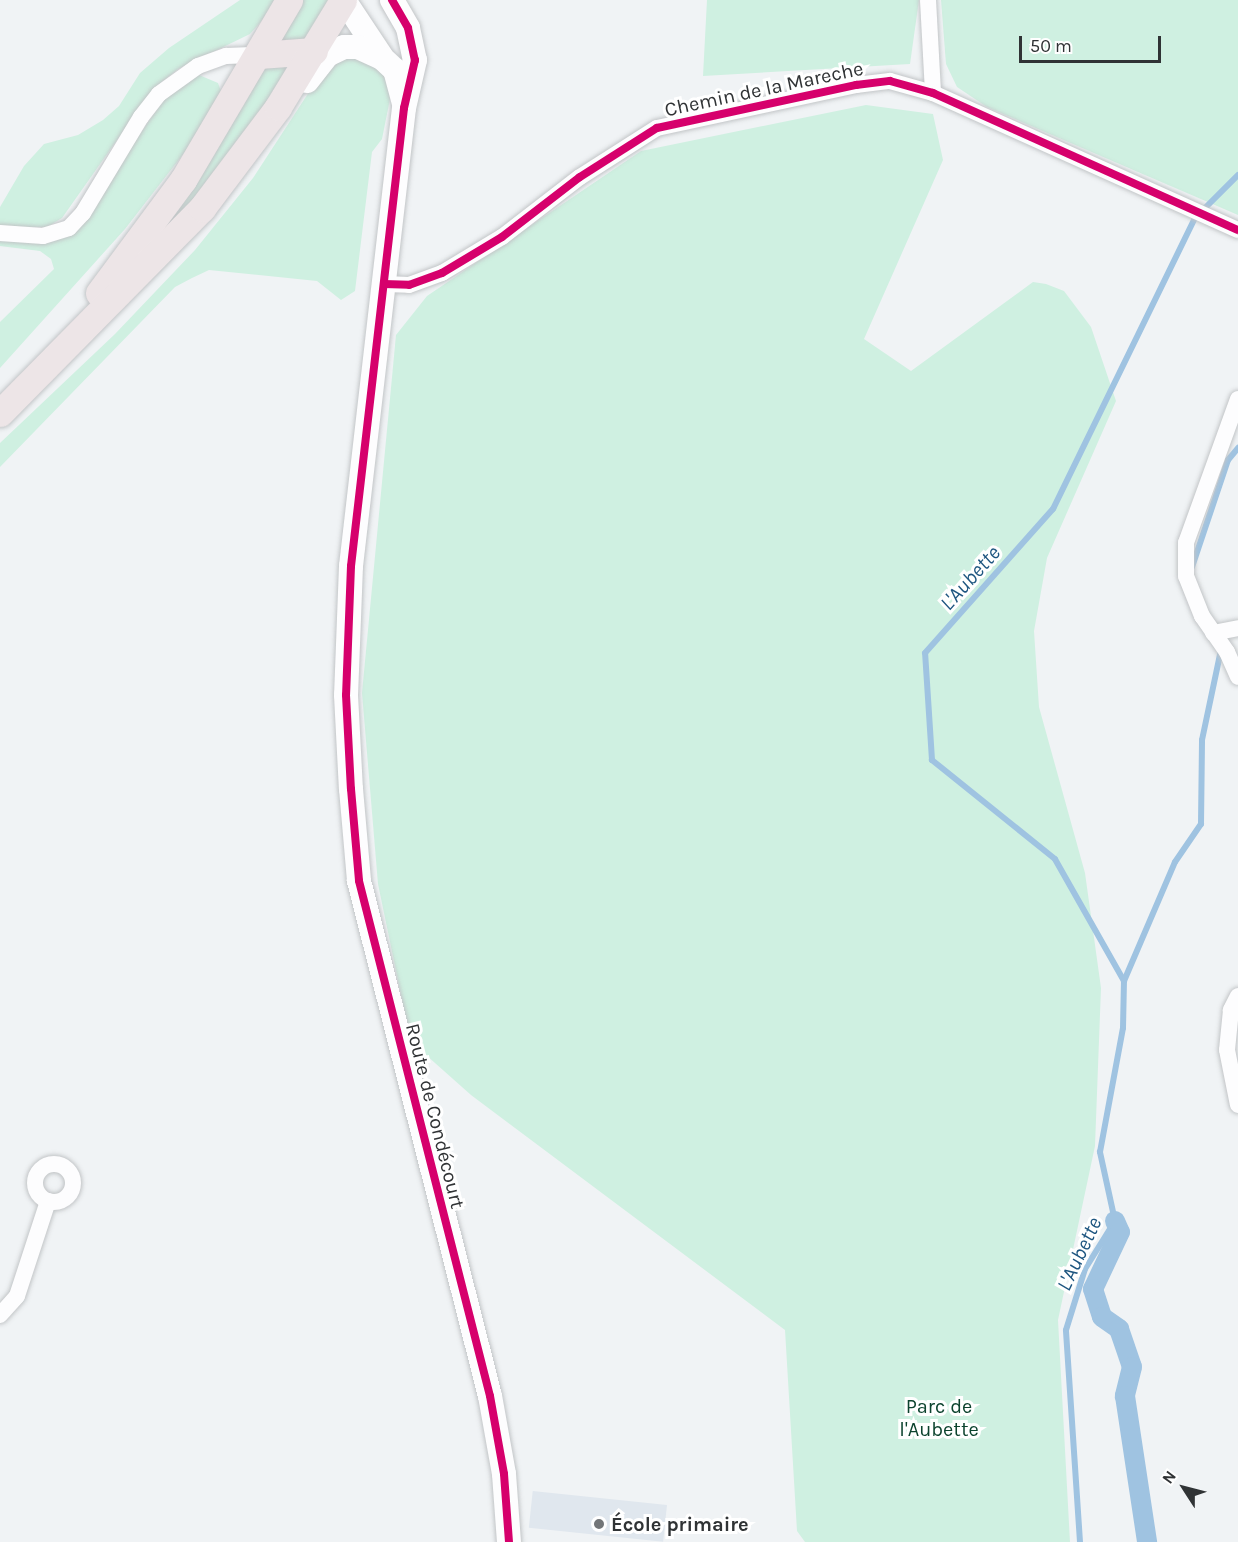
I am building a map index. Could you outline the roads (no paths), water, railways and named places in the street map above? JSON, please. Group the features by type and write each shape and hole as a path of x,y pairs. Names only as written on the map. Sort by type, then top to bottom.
{"main road":[{"path":"2,408 140,242 183,180 259,55 289,0"},
{"path":"2,408 202,208 241,159 314,51 343,0"},
{"path":"259,55 314,51"}],"street":[{"path":"343,0 382,58 399,76 404,108"},
{"path":"392,0 414,45 415,60 404,108"},
{"path":"928,0 933,93"},
{"path":"2,408 86,339 182,244 254,158 322,59 351,46 382,58"},
{"path":"0,233 43,236 69,228 83,213 141,117 159,94 198,66 226,57 259,55"},
{"name":"Chemin de la Mareche","path":"384,284 409,285 442,273 502,237 580,177 657,128 856,85 890,81 933,93 1238,230"},
{"name":"Route de Condécourt","path":"404,108 351,566 346,695 359,881 490,1396 504,1474 509,1542"},
{"path":"1238,399 1186,543 1186,576 1202,615 1238,677"},
{"path":"1213,633 1238,628"},
{"path":"1238,996 1231,1010 1227,1050 1238,1105"},
{"path":"0,1315 17,1296 48,1201"}],"waterway":[{"name":"L'Aubette","path":"1124,981 1055,859 932,760 925,653 1053,509 1195,218 1238,175"},
{"name":"L'Aubette","path":"1192,567 1228,460 1238,448"},
{"name":"L'Aubette","path":"1080,1542 1066,1330 1085,1269 1115,1221 1100,1152 1123,1028 1124,981 1175,862 1201,824 1202,740 1221,650"},
{"path":"1115,1221 1120,1232 1093,1289 1102,1317 1119,1329 1132,1367 1125,1396 1147,1542"}],"place":[{"name":"École primaire","path":"599,1524"}],"park label":[{"name":"Parc de l'Aubette","path":"939,1418"}]}
